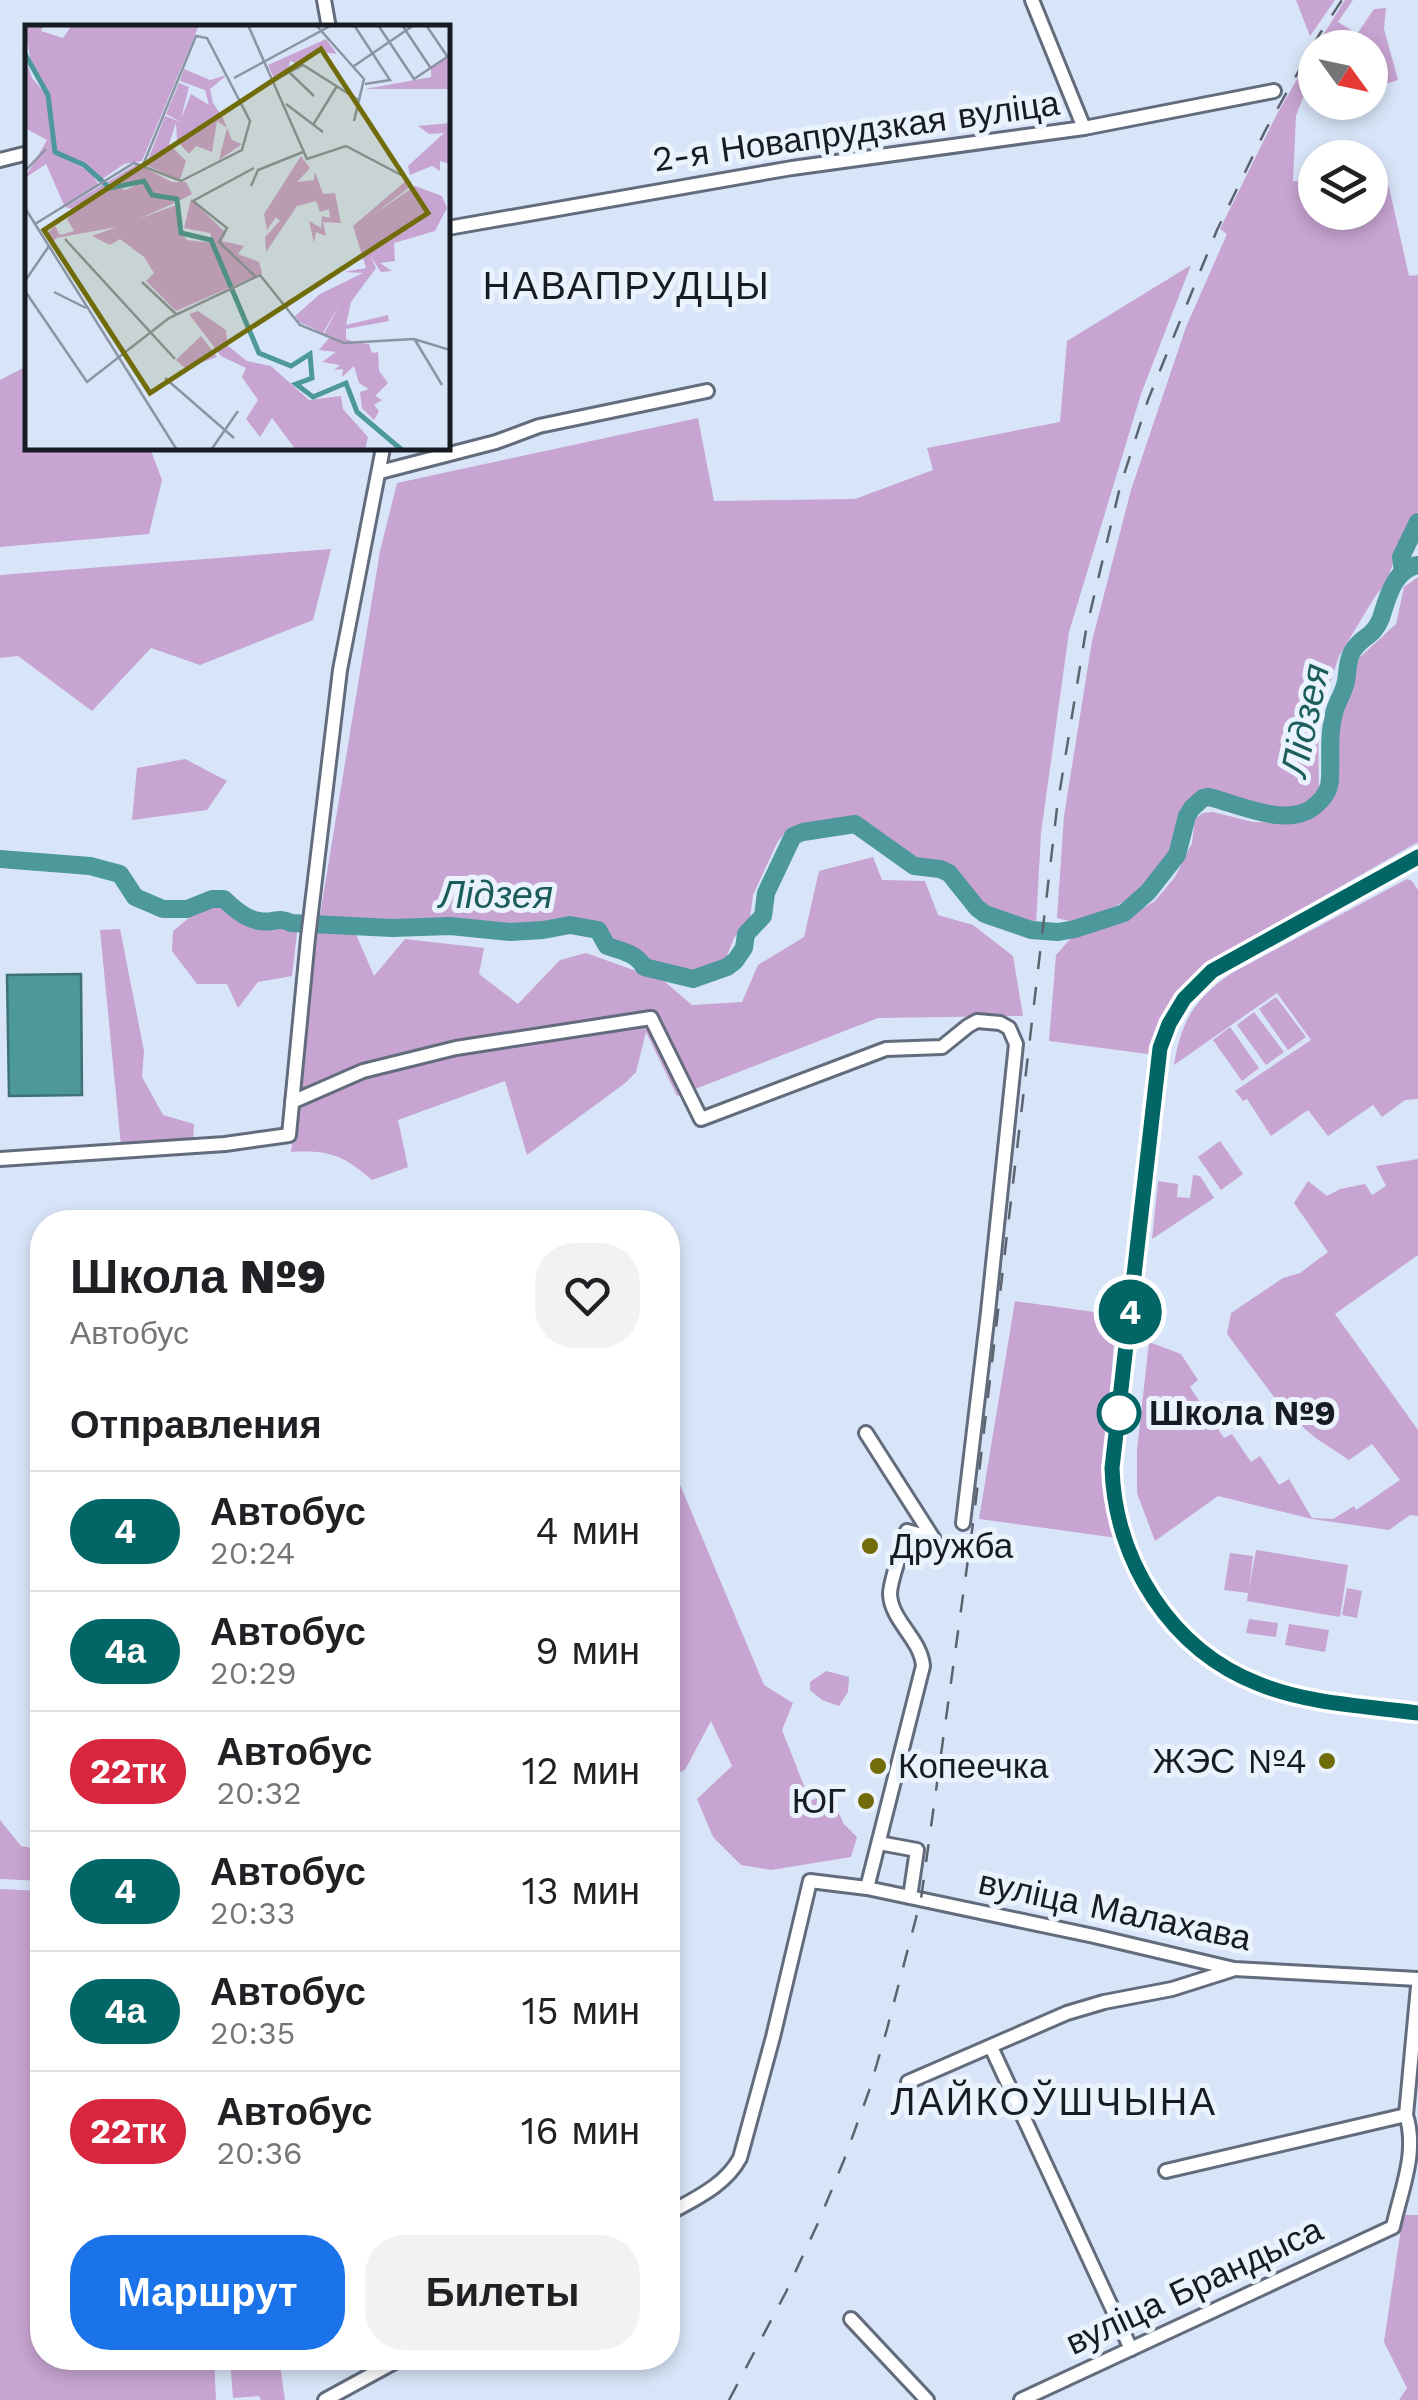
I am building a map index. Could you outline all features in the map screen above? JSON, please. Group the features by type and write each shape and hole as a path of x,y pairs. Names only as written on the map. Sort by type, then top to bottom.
{"street":[{"path":"324,0 328,25"},
{"path":"1032,0 1084,128"},
{"name":"2-я Новапрудзкая вуліца","path":"450,228 792,168 1084,128 1274,90"},
{"path":"0,160 25,154"},
{"path":"380,472 496,442 539,426 707,391"},
{"path":"0,1159 226,1144 288,1135 340,670 383,450"},
{"path":"1418,856 1212,971 1184,999 1169,1024 1160,1048 1112,1468 1113,1496 1134,1563 1154,1600 1180,1633 1206,1657 1262,1686 1298,1696 1418,1713"},
{"path":"292,1102 363,1071 456,1048 650,1018 701,1119 886,1048 942,1047 977,1021 1000,1022 1009,1028 1016,1044 962,1523"},
{"path":"866,1433 933,1538 907,1532 890,1593 898,1614 920,1648 923,1666 867,1888"},
{"path":"878,1843 918,1850 915,1898"},
{"name":"вуліца Малахава","path":"680,2207 721,2183 740,2158 810,1881 867,1888 1234,1969 1418,1982"},
{"path":"908,2082 1066,2013 1172,1989 1234,1969"},
{"path":"1166,2171 1406,2115 1418,1982"},
{"path":"991,2047 1131,2349"},
{"name":"вуліца Брандыса","path":"1021,2400 1392,2227 1412,2148 1406,2115"},
{"path":"851,2318 927,2400"},
{"path":"324,2400 380,2370"}],"shaded area":[{"path":"1296,0 1335,0 1314,30 1308,30"},
{"path":"1345,0 1353,0 1338,22 1351,30 1326,30"},
{"path":"1386,8 1384,29 1360,30 1374,9"},
{"path":"1388,44 1398,80 1388,83"},
{"path":"1298,78 1293,181 1298,181 1298,230 1388,230 1388,183 1409,276 1418,275 1418,511 1387,582 1339,656 1318,719 1319,794 1304,808 1272,810 1206,794 1181,814 1164,865 1148,883 1123,902 1084,920 1057,918 1064,816 1092,641 1131,490 1186,327 1227,234 1220,229"},
{"path":"1191,265 1141,394 1069,632 1041,833 1036,924 986,911 947,872 918,865 894,852 857,821 787,831 778,841 753,895 750,918 734,938 726,958 687,973 659,971 627,951 611,947 600,930 587,924 573,922 541,928 448,921 352,925 374,976 405,939 484,948 479,974 518,1004 560,960 586,953 664,981 692,1005 742,1002 758,965 804,937 819,871 873,857 882,880 925,881 938,915 973,925 1013,956 1023,1016 878,1018 677,1096 646,1032 636,1072 527,1155 505,1081 398,1120 408,1167 372,1180 335,1156 291,1152 319,921 380,551 397,483 698,418 714,501 855,499 933,470 927,448 1060,422 1067,341"},
{"path":"25,367 25,450 151,450 162,480 149,534 0,547 0,380"},
{"path":"331,549 313,620 200,665 151,648 92,711 18,656 0,658 0,575"},
{"path":"1418,577 1418,842 1201,967 1169,1007 1148,1054 1049,1041 1056,955 1071,938 1122,921 1155,901 1175,877 1192,843 1195,819 1213,812 1253,822 1294,823 1310,818 1330,801 1337,780 1339,722 1359,658 1396,624 1404,587"},
{"path":"185,759 227,781 207,810 132,820 137,768"},
{"path":"1407,879 1418,890 1418,1099 1405,1100 1382,1117 1373,1105 1328,1136 1308,1110 1271,1136 1247,1099 1243,1101 1235,1091 1311,1040 1277,993 1174,1065 1186,1023 1199,1001 1219,982"},
{"path":"212,899 224,899 234,909 260,922 281,918 298,924 292,976 258,982 238,1008 227,984 197,984 172,951 173,931"},
{"path":"120,929 144,1051 142,1077 163,1115 194,1124 193,1143 121,1146 100,930"},
{"path":"81,974 82,1095 9,1096 7,975"},
{"path":"1276,997 1306,1037 1288,1050 1259,1009"},
{"path":"1254,1012 1284,1052 1266,1065 1237,1025"},
{"path":"1230,1027 1259,1068 1242,1081 1213,1040"},
{"path":"1220,1141 1243,1174 1221,1190 1198,1157"},
{"path":"1418,1159 1418,1255 1335,1314 1418,1430 1418,1516 1410,1515 1389,1530 1312,1519 1218,1496 1155,1541 1137,1493 1137,1450 1149,1342 1181,1354 1198,1380 1190,1387 1224,1438 1232,1434 1251,1462 1260,1456 1279,1485 1289,1479 1312,1518 1333,1519 1354,1506 1356,1510 1400,1480 1372,1444 1349,1460 1286,1413 1227,1334 1231,1313 1328,1252 1294,1203 1308,1181 1327,1196 1365,1184 1372,1195 1386,1186 1376,1166"},
{"path":"1193,1175 1200,1176 1214,1198 1152,1239 1158,1181 1178,1184 1177,1197 1190,1198"},
{"path":"1015,1301 1116,1315 1103,1488 1117,1538 979,1519"},
{"path":"680,1485 764,1685 793,1703 782,1730 810,1801 829,1793 844,1824 857,1837 851,1857 771,1870 741,1865 713,1837 697,1799 732,1766 711,1721 685,1770 680,1772"},
{"path":"1256,1550 1348,1565 1340,1617 1247,1601 1248,1593 1224,1590 1230,1553 1253,1556 1249,1590"},
{"path":"1347,1588 1362,1591 1357,1618 1342,1615"},
{"path":"1249,1619 1278,1623 1276,1637 1246,1633"},
{"path":"1289,1624 1329,1630 1325,1652 1285,1645"},
{"path":"826,1671 849,1677 848,1692 839,1706 810,1690 810,1682"},
{"path":"0,1820 21,1846 30,1848 30,1880 0,1879"},
{"path":"0,1889 30,1890 30,2370 215,2370 216,2400 0,2400"},
{"path":"1403,2215 1418,2215 1418,2400 1399,2400 1407,2388 1384,2342"},
{"path":"231,2370 281,2370 285,2400 233,2398"}],"waterway":[{"path":"1403,572 1401,557 1418,522"},
{"name":"Лідзея","path":"0,859 90,866 120,874 135,897 163,909 187,909 212,899 224,899 244,915 264,922 392,928 450,926 510,932 570,925 598,930 607,946 633,956 644,967 693,979 735,961 744,948 746,934 763,916 766,893 793,836 855,824 914,866 949,873 985,914 1031,930 1075,929 1124,913 1148,892 1177,855 1187,816 1203,798 1280,815 1306,811 1320,801 1329,786 1331,727 1350,655 1378,624 1397,579 1418,565"}],"railway":[{"path":"729,2400 786,2292 844,2160 869,2091 921,1899 974,1516 1057,808 1086,630 1120,487 1148,400 1217,230 1265,131 1342,0"}],"bus line":[{"name":"4","path":"1418,857 1212,971 1184,999 1169,1024 1160,1048 1112,1468 1118,1518 1134,1563 1154,1600 1206,1657 1262,1686 1298,1696 1418,1713"}],"place":[{"name":"Школа №9","path":"1119,1413"},
{"name":"Дружба","path":"870,1546"},
{"name":"ЖЭС №4","path":"1327,1761"},
{"name":"Копеечка","path":"878,1766"},
{"name":"ЮГ","path":"866,1801"}],"district":[{"name":"НАВАПРУДЦЫ","path":"627,286"},
{"name":"ЛАЙКОЎШЧЫНА","path":"1054,2102"}]}
